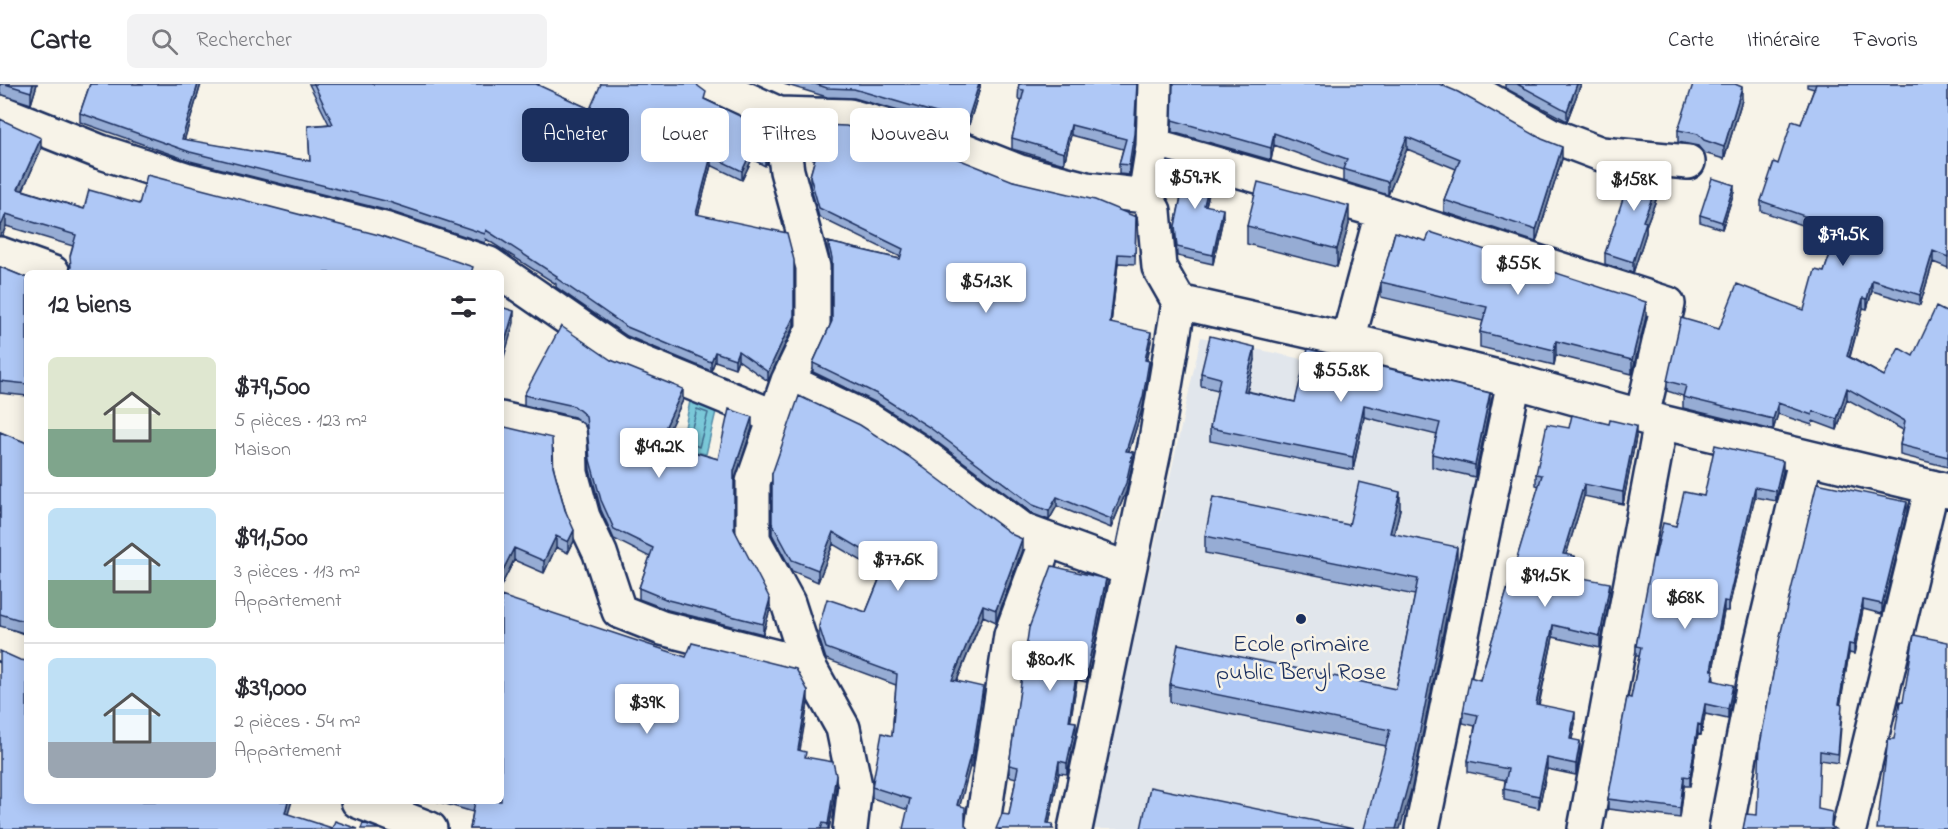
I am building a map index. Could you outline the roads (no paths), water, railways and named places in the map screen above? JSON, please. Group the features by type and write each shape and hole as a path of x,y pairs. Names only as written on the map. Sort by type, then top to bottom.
{"street":[{"path":"713,84 766,108"},
{"path":"1075,829 1155,446 1179,302 1159,267 1154,211 1144,196 1153,146 1155,84"},
{"path":"1461,84 1551,135 1601,154 1688,162"},
{"path":"0,112 101,152 185,179 384,229 489,264 498,270"},
{"path":"838,116 849,116 949,144 1020,172 1086,189 1144,196"},
{"path":"1153,146 1382,213 1668,304 1652,419 1586,829"},
{"path":"786,162 813,267 813,328 788,381 753,482 753,539 788,603 808,665 843,728 855,786 850,829"},
{"path":"1348,340 1382,213"},
{"path":"0,254 45,270"},
{"path":"504,274 618,353 775,417"},
{"path":"1179,302 1348,340 1514,381 1652,419 1940,489 1849,829"},
{"path":"788,381 869,420 928,458 1024,531 1046,541 1128,569"},
{"path":"1422,829 1514,381"},
{"path":"504,420 570,435 571,473 583,517 600,553 619,611 662,628 808,665"},
{"path":"1726,829 1762,640 1806,457"},
{"path":"982,829 1011,635 1046,541"},
{"path":"0,643 24,653"},
{"path":"366,804 430,829"}],"water":[{"path":"690,401 717,407 706,454 681,449"}],"place":[{"name":"Ecole primaire public Beryl Rose","path":"1301,619"}]}
